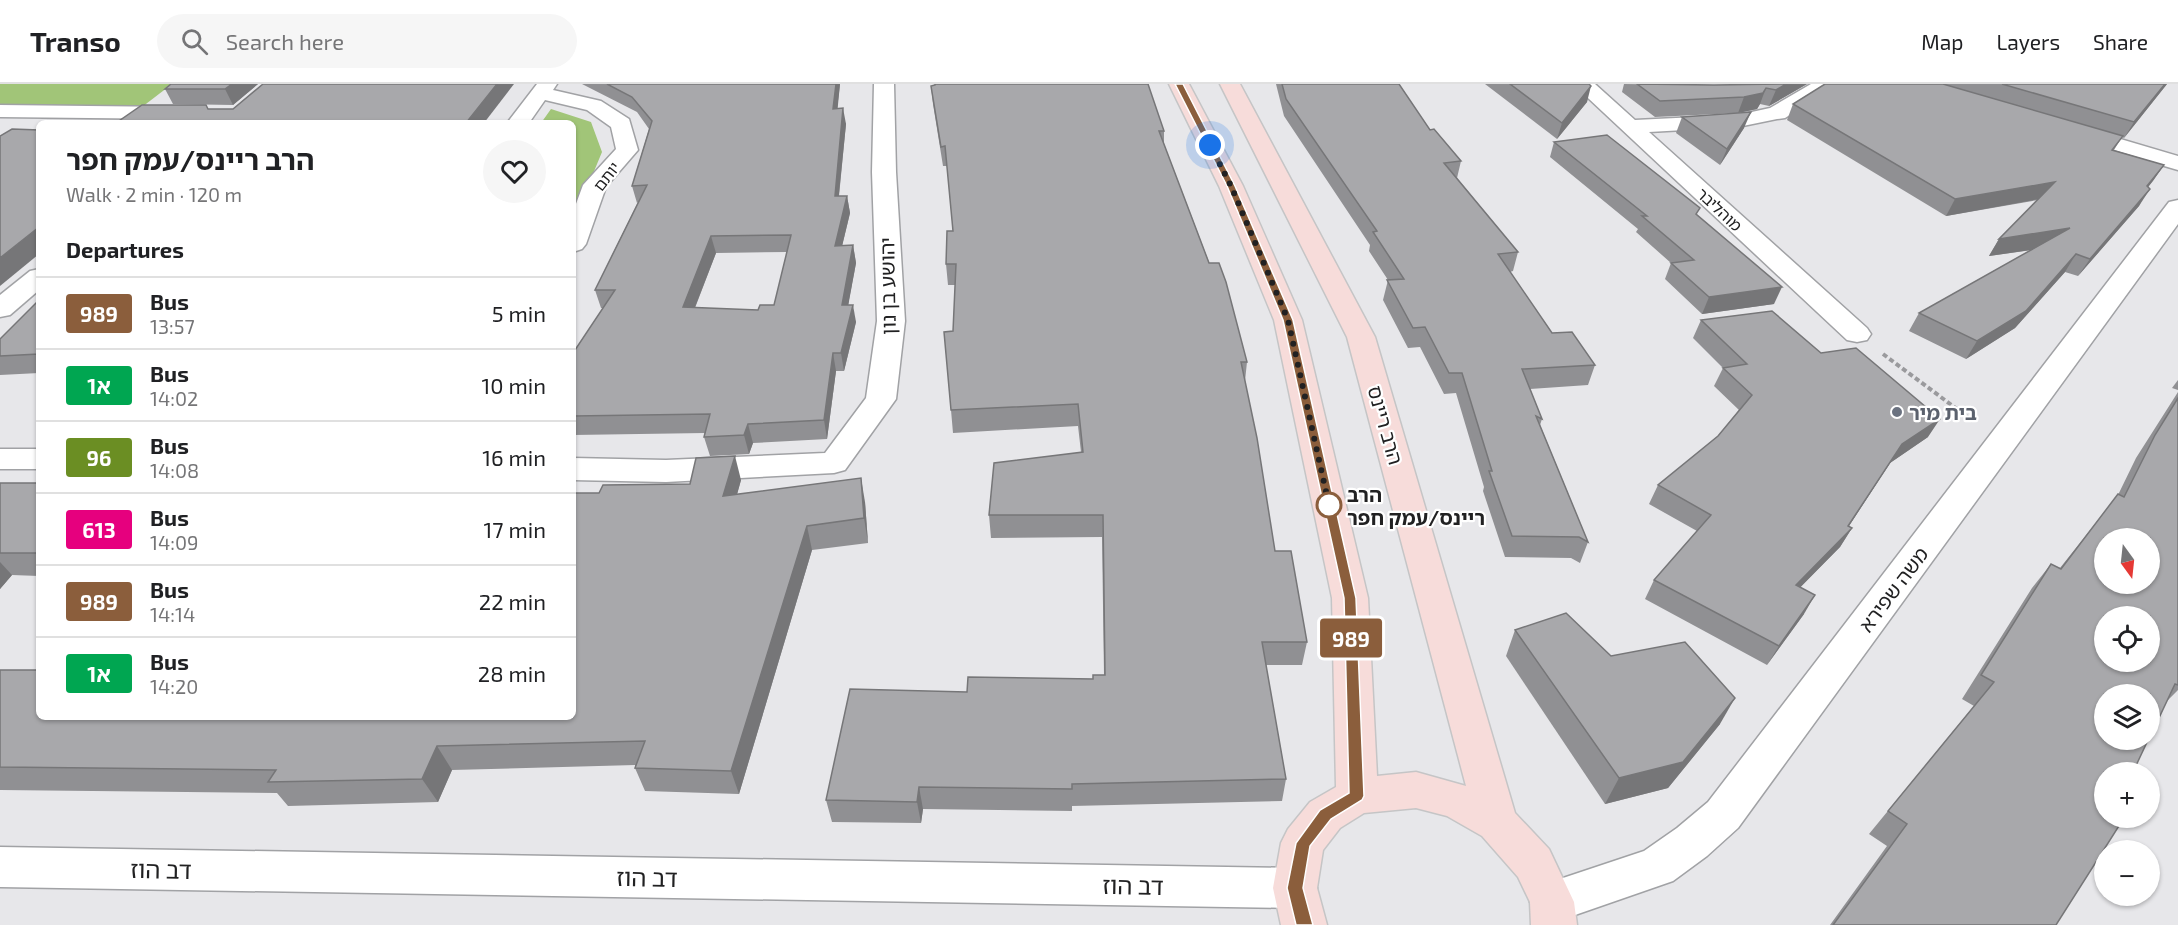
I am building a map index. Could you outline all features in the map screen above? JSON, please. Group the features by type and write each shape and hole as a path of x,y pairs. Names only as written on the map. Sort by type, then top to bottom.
{"main road":[{"path":"1179,84 1231,186 1288,320 1350,598 1357,796"},
{"name":"הרב ריינס","path":"1230,84 1361,338 1497,823"},
{"path":"1300,906 1303,843 1325,815 1357,796 1416,790 1458,801 1497,823 1534,862 1553,913"}],"street":[{"name":"יהושע בן נון","path":"576,469 666,471 834,463 881,399 890,333 884,172 884,84"},
{"name":"מוהליבר","path":"1583,84 1857,334"},
{"path":"1631,127 1748,119 1777,112 1825,84"},
{"path":"520,120 543,89"},
{"name":"יותם","path":"543,89 594,105 621,124 627,150 595,185 576,236"},
{"path":"0,111 192,113"},
{"path":"2055,127 2178,163"},
{"name":"משה שפירא","path":"1553,913 1657,867 1692,842 1723,815 2178,207"},
{"path":"0,309 36,279"},
{"path":"0,459 36,459"},
{"name":"דב הוז","path":"0,867 1300,906"}],"path":[{"path":"1857,334 2003,443"}],"green space":[{"path":"0,84 172,84 142,107 0,105"},
{"path":"551,109 591,122 602,152 576,215 576,120 543,120"}],"building":[{"path":"171,84 232,84 225,89 165,89"},
{"path":"263,84 497,84 468,120 120,120 142,105 206,105 208,109 233,109"},
{"path":"607,84 836,84 833,109 843,108 835,196 847,196 835,246 853,245 842,305 853,305 841,353 833,353 824,420 748,424 744,435 704,437 710,414 576,416 576,348 615,290 595,290 647,185 632,186 652,121 632,97","holes":["791,235 774,305 760,305 758,310 683,307 711,236"]},
{"path":"935,84 1148,84 1164,131 1159,131 1209,263 1219,263 1226,282 1247,362 1241,362 1257,438 1275,551 1291,551 1307,642 1262,642 1286,779 1072,784 1072,789 919,787 917,802 826,800 850,689 967,692 968,677 1093,679 1093,675 1105,675 1103,515 989,515 994,463 1083,452 1078,404 951,410 944,332 953,331 956,264 946,264 947,231 953,231 945,146 941,147 931,86"},
{"path":"1282,84 1399,84 1430,130 1434,129 1461,161 1444,163 1518,252 1498,254 1552,333 1572,332 1595,365 1522,369 1542,419 1536,416 1588,542 1579,537 1512,536 1489,471 1492,471 1462,373 1449,373 1425,327 1413,328 1387,280 1404,279 1373,232 1377,231 1286,99"},
{"path":"1510,84 1589,84 1591,86 1562,123"},
{"path":"1637,84 1786,84 1776,90 1766,88 1763,93 1744,97 1660,101"},
{"path":"1825,84 1943,84 2123,136 2112,150 2164,165 2147,186 2150,189 2090,259 2076,254 2026,311 1977,341 1919,313 2070,228 1999,239 2055,182 1955,199 1793,104"},
{"path":"2002,84 2165,84 2134,122"},
{"path":"1751,112 1727,149 1682,117"},
{"path":"12,129 36,130 36,229 0,258 0,136"},
{"path":"1607,135 1700,208 1696,214 1782,287 1709,297 1671,263 1694,260 1642,216 1647,216 1554,142"},
{"path":"36,303 36,354 0,356 0,339"},
{"path":"1772,311 1821,353 1856,348 1940,419 1902,444 1848,526 1852,528 1796,585 1815,595 1779,646 1654,580 1711,515 1658,485 1718,436 1752,395 1723,368 1747,364 1701,320"},
{"path":"2178,398 2178,685 2175,684 2160,716 2160,684 2094,684 2094,750 2143,750 2138,762 2094,762 2094,828 2118,828 2110,840 2094,840 2094,865 2056,925 1833,925 1907,824 1888,811 1994,682 1981,675 2051,564 2061,569 2118,494 2124,497 2155,435"},
{"path":"735,456 723,496 861,478 864,518 807,526 731,771 635,768 645,741 437,746 422,779 268,782 276,770 0,767 0,670 36,670 36,720 576,720 576,493 599,493 603,485 690,484 696,458"},
{"path":"0,483 36,483 36,553 0,553"},
{"path":"1566,613 1611,656 1685,642 1735,698 1683,762 1619,778 1515,630"}],"bus line":[{"name":"989","path":"1179,84 1231,186 1288,320 1350,598 1357,796 1325,815 1303,843 1295,888 1304,925"}],"place":[{"name":"בית מיר","path":"1897,412"},
{"name":"הרב ריינס/עמק חפר","path":"1329,505"}],"route":[{"path":"1210,145 1231,186 1288,320 1329,505"}]}
